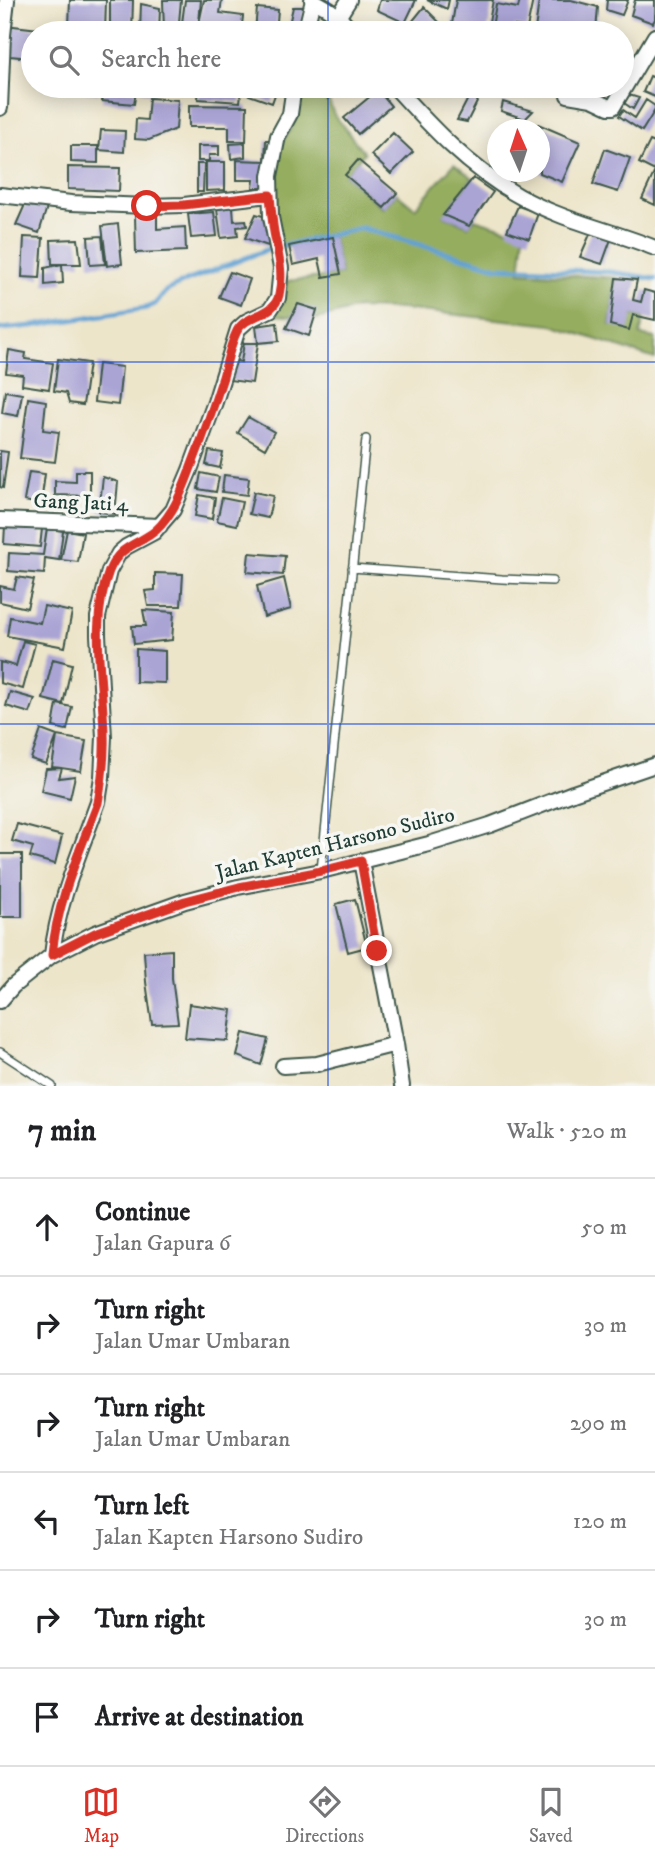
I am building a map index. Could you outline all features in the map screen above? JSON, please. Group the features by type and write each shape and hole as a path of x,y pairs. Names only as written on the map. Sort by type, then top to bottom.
{"street":[{"path":"0,108 7,0"},
{"path":"307,21 312,0 326,6 343,21"},
{"path":"339,16 349,0"},
{"path":"634,72 655,36"},
{"path":"52,955 63,897 98,803 102,777 104,737 98,617 109,571 119,553 152,534 173,510 215,402 238,329 247,321 270,310 276,302 281,279 274,235 270,176 277,141 290,114 293,98"},
{"path":"405,98 452,148 520,197 558,214 655,248"},
{"path":"587,98 609,107 613,107 618,98"},
{"path":"0,195 147,206 184,205 270,195"},
{"name":"Gang Jati 4","path":"0,520 160,526"},
{"name":"Jalan Kapten Harsono Sudiro","path":"0,1001 13,986 52,955 95,933 185,901 429,844 490,825 655,765"},
{"path":"361,861 402,1086"},
{"path":"283,1066 317,1064 396,1044"}],"lane":[{"path":"321,871 366,439"},
{"path":"352,568 552,581"},
{"path":"0,1052 52,1086"}],"green space":[{"path":"298,98 328,99 334,114 364,153 345,175 383,208 397,193 415,208 454,164 473,178 444,215 468,226 474,219 524,234 520,272 616,278 610,325 633,315 644,317 640,335 655,338 655,359 552,325 401,309 357,308 318,319 273,315 283,300 287,281 341,274 333,238 282,248 275,195 277,167 282,143 291,129"}],"building":[{"path":"70,0 106,0 105,21 69,21"},
{"path":"110,0 133,0 132,21 110,21"},
{"path":"163,0 181,0 179,21 164,21"},
{"path":"185,0 201,0 199,21 182,21"},
{"path":"204,0 222,0 220,13 243,16 242,21 199,21"},
{"path":"380,0 416,0 406,21 377,10"},
{"path":"427,0 449,0 447,9"},
{"path":"456,0 493,0 489,21 452,21"},
{"path":"520,0 533,0 528,21 493,21 496,4 518,8"},
{"path":"539,0 571,0 598,7 597,21 536,21"},
{"path":"607,0 628,0 622,15 606,10"},
{"path":"635,0 655,0 653,23 631,15"},
{"path":"141,4 160,8 159,21 140,21"},
{"path":"293,7 305,7 302,21 290,21"},
{"path":"424,7 438,21 413,21"},
{"path":"257,8 278,10 277,21 256,21"},
{"path":"5,25 21,27 21,57 10,56"},
{"path":"650,76 655,78 655,97 643,92"},
{"path":"102,98 135,98 134,104 102,101"},
{"path":"149,98 178,100 176,129 149,140 135,139 136,119 147,120"},
{"path":"198,98 240,98 240,102"},
{"path":"258,98 274,98 272,103"},
{"path":"368,98 384,98 391,106 358,134 344,118"},
{"path":"468,98 479,98 467,122 457,120"},
{"path":"627,98 639,98 633,109 624,103"},
{"path":"646,100 655,106 655,110 642,131 619,116 623,110 635,118"},
{"path":"503,102 533,111 525,119 501,111"},
{"path":"189,105 247,106 246,141 229,141 229,127 189,127"},
{"path":"550,129 580,142 562,182 550,177"},
{"path":"101,130 125,131 124,152 99,150"},
{"path":"393,133 413,152 391,174 371,155"},
{"path":"266,140 269,140 267,188 253,188 254,180 237,180 237,160 265,161"},
{"path":"650,141 655,143 655,171 639,163"},
{"path":"245,143 245,157 231,159 230,144"},
{"path":"71,146 98,146 98,163 71,162"},
{"path":"198,146 219,146 219,155 209,155 209,161 198,161"},
{"path":"605,149 630,158 618,192 593,184"},
{"path":"358,160 397,193 384,208 345,175"},
{"path":"206,162 225,162 225,190 206,191"},
{"path":"197,164 204,164 203,192 197,192"},
{"path":"68,167 120,168 119,191 68,189"},
{"path":"655,171 655,205 642,199"},
{"path":"473,178 493,192 469,226 443,215"},
{"path":"27,200 47,207 39,233 16,225"},
{"path":"518,206 538,213 529,239 507,231"},
{"path":"233,207 234,221 246,220 247,226 237,227 238,236 221,238 217,209"},
{"path":"214,212 217,236 191,238 188,214"},
{"path":"157,214 157,229 185,227 186,251 136,253 135,215"},
{"path":"256,214 276,220 268,246 245,238"},
{"path":"118,224 122,264 107,266 102,226"},
{"path":"591,232 611,239 602,264 580,257"},
{"path":"102,236 105,264 90,265 88,237"},
{"path":"24,237 43,238 40,278 22,277"},
{"path":"333,237 341,274 323,277 319,259 293,265 289,246"},
{"path":"78,239 81,264 52,264 51,240"},
{"path":"62,264 63,283 45,285 45,268"},
{"path":"230,272 250,279 241,305 219,297"},
{"path":"616,278 637,280 633,300 641,302 644,290 655,293 655,320 633,315 629,330 610,325"},
{"path":"298,304 317,310 309,336 286,328"},
{"path":"277,323 279,341 258,343 256,326"},
{"path":"244,343 258,343 252,383 229,380 232,360 241,362"},
{"path":"9,350 26,353 25,359 53,363 49,389 22,385 23,375 6,373"},
{"path":"58,359 89,363 83,405 69,403 66,393 54,391"},
{"path":"98,364 122,367 118,405 94,402"},
{"path":"5,391 22,394 18,416 2,413"},
{"path":"28,398 46,401 43,430 59,432 55,462 20,458"},
{"path":"248,417 274,432 265,449 238,433"},
{"path":"0,451 8,452 3,488 0,487"},
{"path":"209,451 223,453 220,468 206,465"},
{"path":"76,471 90,471 90,496 55,495 55,481 76,482"},
{"path":"29,472 45,474 41,504 24,501"},
{"path":"201,473 219,477 216,492 198,489"},
{"path":"224,475 249,478 247,495 222,492"},
{"path":"103,477 118,482 115,514 99,512"},
{"path":"254,492 273,496 268,518 249,514"},
{"path":"199,495 215,498 212,519 195,516"},
{"path":"222,498 242,502 237,525 217,521"},
{"path":"5,526 42,529 40,547 4,544"},
{"path":"47,528 63,531 59,560 45,558 44,574 8,571 9,553 43,555"},
{"path":"67,530 83,533 78,562 61,560"},
{"path":"249,553 285,556 283,575 247,572"},
{"path":"155,573 183,574 181,606 148,606 145,591 155,590"},
{"path":"17,577 34,580 27,608 0,602 0,586 14,589"},
{"path":"284,578 291,609 264,617 257,586"},
{"path":"44,606 72,612 65,647 7,636 10,617 40,623"},
{"path":"143,610 174,612 172,640 134,644 132,626 146,626"},
{"path":"23,641 35,644 23,689 0,683 0,662 16,666"},
{"path":"136,649 165,651 165,683 136,682"},
{"path":"53,659 72,664 63,704 43,699"},
{"path":"10,692 35,699 30,713 6,706"},
{"path":"57,704 72,707 67,730 53,727"},
{"path":"41,730 57,736 46,764 31,759"},
{"path":"57,736 86,741 81,771 52,767"},
{"path":"62,768 59,778 75,776 70,798 41,791 46,769"},
{"path":"17,824 62,836 55,864 30,857 33,847 12,841"},
{"path":"0,854 22,854 22,917 0,917"},
{"path":"355,899 367,947 348,952 336,904"},
{"path":"172,950 172,978 178,1023 152,1024 144,952"},
{"path":"189,1004 232,1010 228,1041 185,1038"},
{"path":"243,1033 268,1039 261,1065 237,1056"}],"waterway":[{"path":"0,329 146,308 155,304 166,291 186,281 269,249 362,228 497,267 611,272 655,279"}],"route":[{"path":"147,206 184,205 270,195 281,279 274,306 242,324 235,335 215,402 173,510 154,532 119,553 109,571 98,617 104,737 102,777 98,803 57,918 52,955 95,933 185,901 361,861 377,951"}]}
